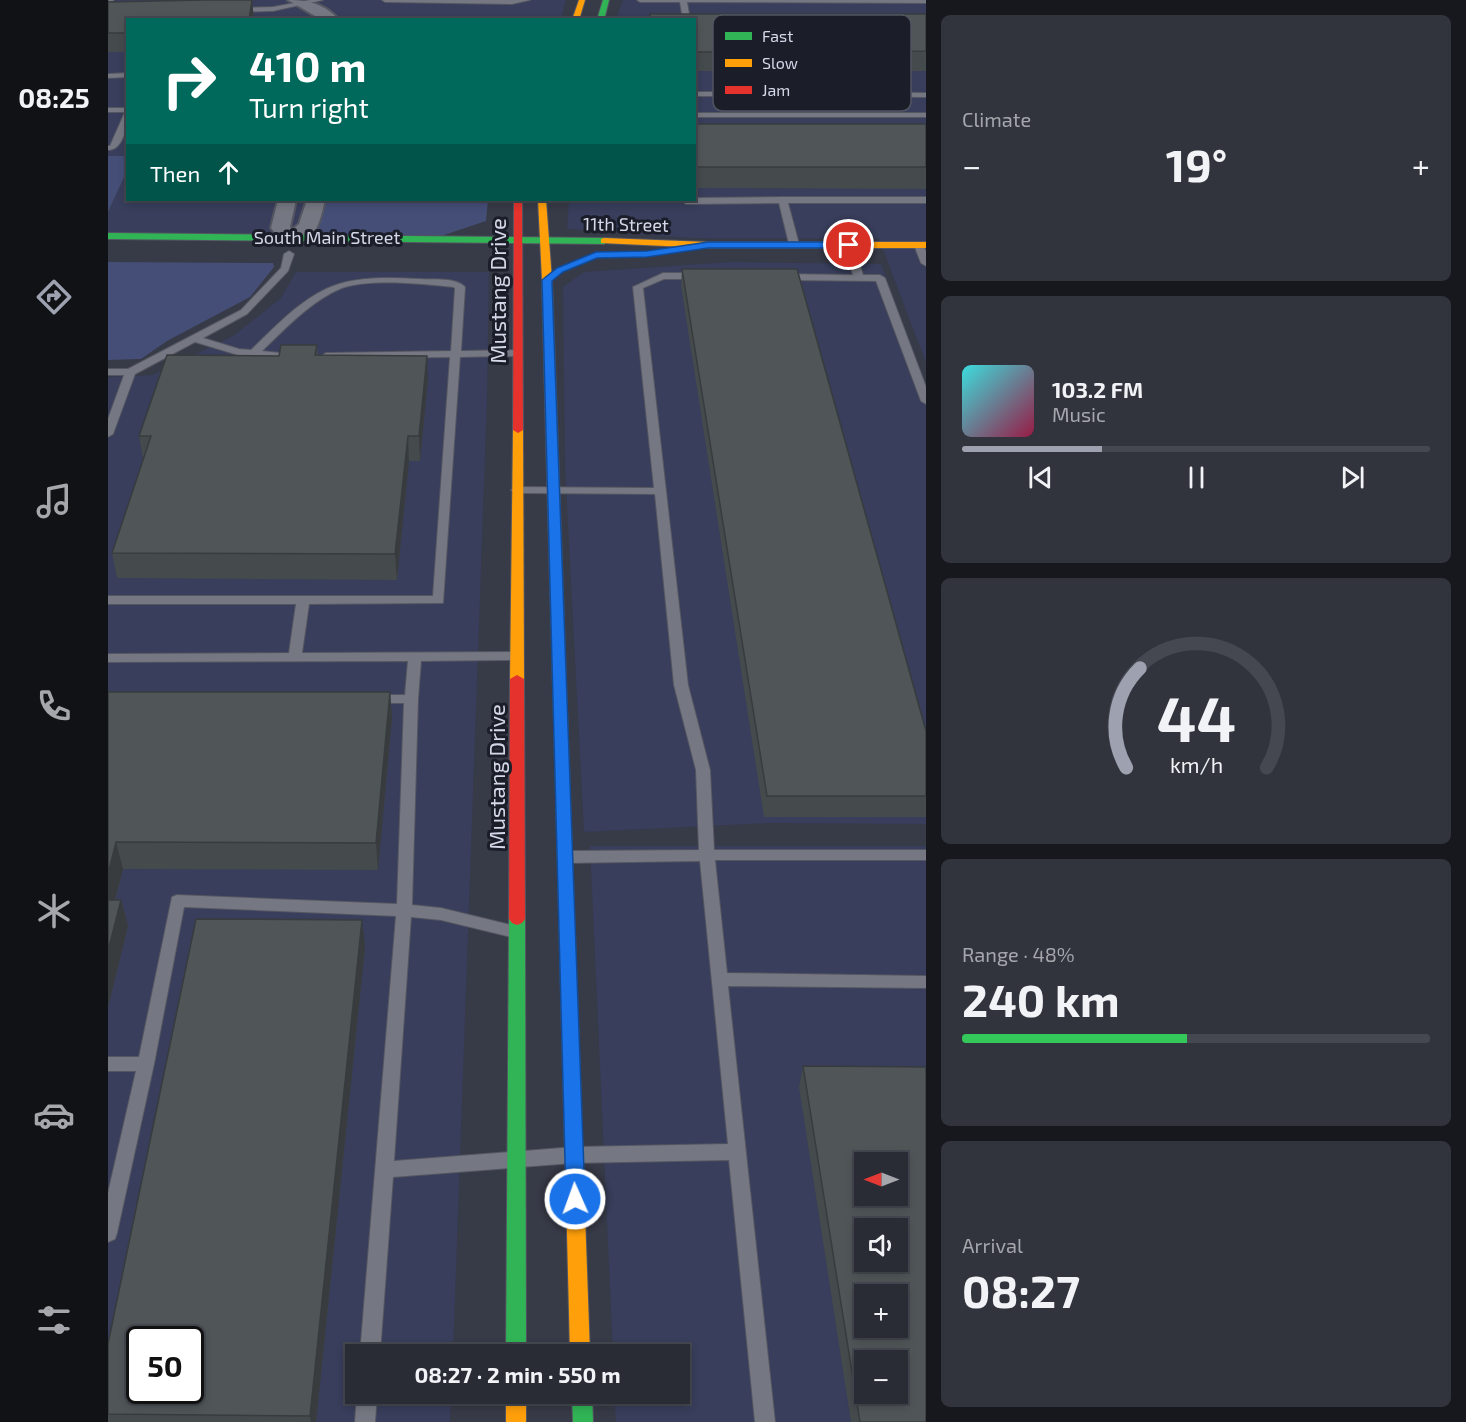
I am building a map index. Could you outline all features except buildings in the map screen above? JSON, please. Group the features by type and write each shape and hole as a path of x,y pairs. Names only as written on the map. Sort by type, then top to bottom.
{"main road":[{"path":"576,18 582,0"},
{"path":"601,18 606,0"},
{"name":"Mustang Drive","path":"542,201 544,241 550,255 547,280 553,490 553,656 565,856 580,1344"},
{"path":"446,240 496,224 518,206"},
{"name":"Mustang Drive","path":"516,1344 517,933 522,656 517,490 517,353 512,255 518,241 518,206"},
{"path":"115,236 115,254"},
{"name":"South Main Street","path":"115,236 286,249 446,240 544,241"},
{"name":"11th Street","path":"544,241 649,241 708,245 922,245"},
{"name":"11th Street","path":"576,255 647,254 708,245"},
{"name":"South Main Street","path":"286,249 306,254"},
{"path":"512,255 550,255"},
{"path":"547,280 560,270"},
{"path":"516,1404 516,1422"},
{"path":"582,1404 583,1422"}],"street":[{"path":"300,2 328,18"},
{"path":"287,201 280,228 286,249 308,227 316,201"}],"lane":[{"path":"226,11 273,9 320,0"},
{"path":"385,0 526,0"},
{"path":"640,0 926,0"},
{"path":"683,0 687,18"},
{"path":"108,76 126,75"},
{"path":"696,94 713,94"},
{"path":"108,110 126,111"},
{"path":"698,118 789,119 926,115"},
{"path":"108,147 113,148 126,116"},
{"path":"783,200 794,244"},
{"path":"696,201 926,200"},
{"path":"849,245 860,278"},
{"path":"922,245 926,263"},
{"path":"108,372 130,372 244,312 285,269 286,249"},
{"path":"710,276 663,276 638,287 681,685 703,770 707,855 765,1422"},
{"path":"767,277 880,278 926,400"},
{"path":"108,600 439,600 461,291 456,284 357,282 338,286 308,307 253,354"},
{"path":"194,338 238,352 298,356"},
{"path":"309,356 517,353"},
{"path":"108,434 130,372"},
{"path":"517,490 660,491"},
{"path":"295,657 303,600"},
{"path":"108,658 522,656"},
{"path":"371,1344 386,1170 404,910 411,699 415,657"},
{"path":"364,698 411,699"},
{"path":"565,856 926,855"},
{"path":"108,1233 146,1064 177,901 404,910 441,914 517,933"},
{"path":"720,979 926,982"},
{"path":"108,1064 146,1064"},
{"path":"386,1170 574,1155 738,1152"},
{"path":"364,1422 366,1404"}],"shaded area":[{"path":"108,0 566,0 562,18 126,18 126,156 108,156"},
{"path":"623,0 926,0 926,363 879,239 690,238 567,229 569,201 696,201 696,18 616,18"},
{"path":"108,156 126,156 126,173 108,212"},
{"path":"126,173 126,201 323,201 317,234 108,233 108,212"},
{"path":"323,201 488,201 486,221 441,236 317,234"},
{"path":"108,262 273,263 274,267 250,297 167,341 141,359 108,360"},
{"path":"730,262 881,264 926,385 926,824 769,823 584,832 565,467 563,287 584,272"},
{"path":"296,272 489,272 487,399 453,1344 345,1344 345,1404 451,1404 450,1422 108,1422 108,377 153,375 233,336 281,298"},
{"path":"590,846 926,846 926,1422 616,1422 615,1404 690,1404 690,1344 613,1344"}],"traffic: fast":[{"path":"601,18 606,0"},
{"path":"108,236 604,241"},
{"path":"553,477 563,794"},
{"path":"516,1344 517,919"},
{"path":"582,1404 583,1422"}],"traffic: slow":[{"path":"576,18 582,0"},
{"path":"542,201 547,280 553,477"},
{"path":"604,241 708,245 926,245"},
{"path":"517,679 518,430"},
{"path":"563,794 580,1344"},
{"path":"516,1404 516,1422"}],"traffic: jam":[{"path":"518,201 518,430"},
{"path":"517,679 517,919"}],"route":[{"path":"575,1199 547,280 560,270 596,255 647,254 708,245 849,245"}]}
